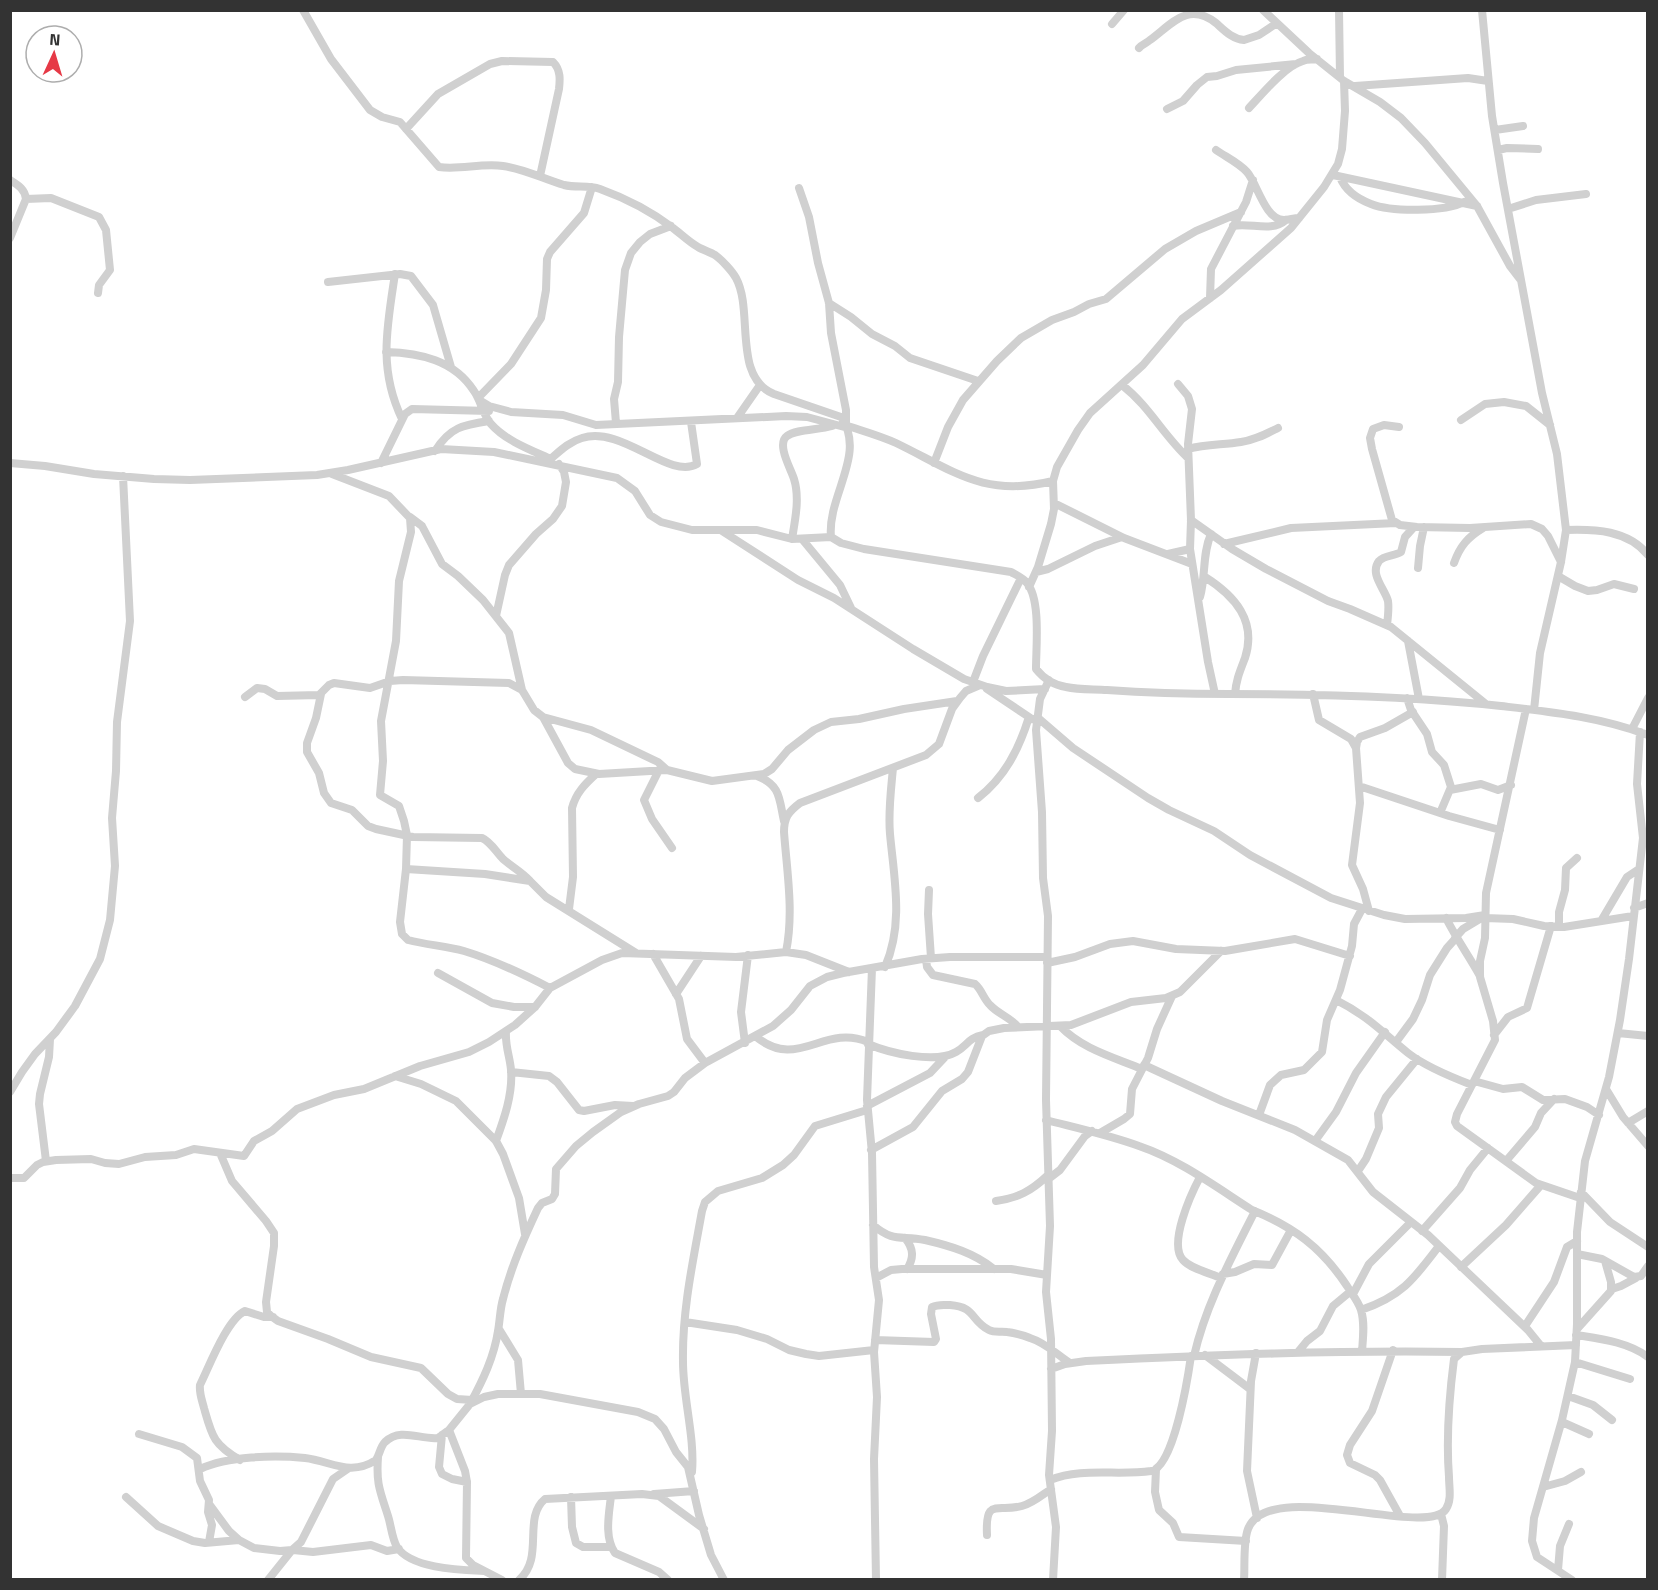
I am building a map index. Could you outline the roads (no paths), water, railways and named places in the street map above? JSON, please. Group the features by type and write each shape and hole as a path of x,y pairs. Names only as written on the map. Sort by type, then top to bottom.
{"street":[{"path":"303,10 331,59 370,110 382,117 397,121 439,167 495,166 540,176 564,185 592,187 614,195 671,226 698,247 714,255 736,277 744,296 745,342 760,385 764,390 774,394 841,417 847,426"},
{"path":"1112,24 1124,10"},
{"path":"1263,10 1342,79 1401,118 1441,160 1477,206 1510,266 1521,280"},
{"path":"1029,587 1051,524 1054,503 1053,481 1057,467 1090,412 1143,365 1182,319 1281,238 1336,176 1344,134 1339,10"},
{"path":"1482,10 1488,81 1498,150 1538,374 1557,454 1566,530 1562,562 1540,653 1530,709 1486,893 1485,938 1480,961 1480,976 1493,1021 1495,1040 1455,1122 1457,1126 1541,1185 1581,1195 1610,1222 1647,1248"},
{"path":"1139,48 1174,21 1189,13 1214,21 1231,35 1244,40 1259,35 1277,23"},
{"path":"1249,108 1276,80 1296,64 1305,60 1317,59"},
{"path":"406,129 438,94 490,64 502,61 554,62 558,69 560,89 540,176"},
{"path":"1167,109 1183,101 1207,77 1236,69 1296,64"},
{"path":"1353,86 1468,78 1488,81"},
{"path":"1495,130 1523,126"},
{"path":"1498,150 1538,149"},
{"path":"1216,150 1245,170 1253,180 1261,199 1273,214 1281,219 1299,218"},
{"path":"1336,176 1343,186 1355,195 1383,207 1444,209 1464,202"},
{"path":"1336,176 1477,206"},
{"path":"10,180 22,188 26,194 10,237"},
{"path":"1210,298 1211,269 1246,202 1253,180"},
{"path":"479,399 511,364 541,318 546,290 547,259 550,252 584,213 592,187"},
{"path":"799,188 809,217 829,303 831,333 851,445 831,518 831,537"},
{"path":"1508,209 1544,198 1586,194"},
{"path":"26,199 51,198 102,220 106,230 110,270 99,285 98,293"},
{"path":"934,463 948,427 963,400 978,381 1021,338 1052,320 1074,312 1089,303 1106,299 1173,244 1196,231 1240,212"},
{"path":"1233,226 1242,224 1276,226 1288,219"},
{"path":"616,423 614,399 618,382 619,337 625,270 631,253 640,242 650,234 671,226"},
{"path":"328,282 394,274 411,276 433,305 451,368"},
{"path":"394,274 386,352 388,380 402,419"},
{"path":"829,303 869,332 896,346 910,358 978,381"},
{"path":"386,352 420,354 451,368 465,379 479,399 489,421 503,435 549,461"},
{"path":"1178,384 1188,396 1192,409 1188,432 1190,549 1215,694"},
{"path":"737,418 760,385"},
{"path":"1122,385 1157,420 1168,438 1188,459"},
{"path":"479,399 489,406 511,412"},
{"path":"1461,420 1485,404 1504,402 1526,406 1550,425"},
{"path":"381,463 402,419 412,410 563,415 596,424 807,417 833,425 847,426 894,442 960,476 990,484 1023,488 1053,481"},
{"path":"435,451 442,439 455,429 489,421"},
{"path":"549,461 573,442 588,436 602,435 628,443 654,458 690,467 697,464 691,422"},
{"path":"792,539 797,488 783,449 783,441 786,436 796,432 821,430 833,425"},
{"path":"1396,523 1389,512 1370,438 1373,429 1378,427 1384,425 1399,427"},
{"path":"1188,449 1209,444 1244,442 1278,428"},
{"path":"10,463 123,476 190,480 290,477 330,473 451,449 494,452 549,461 617,478 635,491 650,515 661,522 693,530 757,530 792,539 831,537 841,543 864,549 1011,572 1026,582 1033,596 1036,622 1036,669 1049,680 1067,688 1165,694 1313,694 1487,704 1588,718 1614,723 1640,732"},
{"path":"496,616 509,565 536,534 553,519 562,506 566,482 559,464"},
{"path":"330,473 389,496 422,526 442,564 462,579 509,633 522,690 534,710 543,717 568,763 575,769 596,774 663,770 712,781 757,776 772,769 788,750 814,730 831,722 957,701"},
{"path":"10,1092 22,1072 75,1006 100,959 110,920 114,866 112,818 117,722 130,621 123,476"},
{"path":"1054,503 1122,537 1192,564"},
{"path":"410,517 411,532 399,581 398,629 381,721 383,761 380,795 399,806 407,835 400,922 402,934 408,940 461,950 481,957 550,988"},
{"path":"1191,520 1224,544 1266,569 1328,602 1387,625 1487,704"},
{"path":"1224,544 1291,528 1396,523 1414,527 1532,524 1542,529 1548,536 1562,562"},
{"path":"1387,625 1388,600 1376,575 1378,564 1384,558 1401,552 1405,537 1414,527"},
{"path":"1418,568 1424,527"},
{"path":"1454,563 1461,547 1484,527"},
{"path":"1566,530 1608,531 1634,542 1647,555"},
{"path":"721,531 798,580 834,598 913,649 979,684 1148,798 1168,810 1215,831 1250,855 1331,898 1365,910 1405,919 1485,916 1555,926 1601,921 1634,912 1647,903"},
{"path":"1199,600 1205,577 1206,544 1211,534"},
{"path":"1035,572 1048,570 1095,546 1122,537"},
{"path":"802,539 840,585 852,610"},
{"path":"1167,554 1190,549"},
{"path":"1558,576 1588,591 1614,584 1634,589"},
{"path":"1205,577 1221,589 1244,613 1248,627 1246,651 1237,677 1235,694"},
{"path":"979,684 983,656 1021,578"},
{"path":"1408,640 1419,699"},
{"path":"392,666 403,680"},
{"path":"522,690 509,683 403,680 390,681 370,688 334,683 321,693 316,718 307,743 307,752 319,772 324,793 332,803 352,810 368,826 407,835 482,838 546,897 638,953"},
{"path":"978,798 1003,774 1034,719 1049,680"},
{"path":"784,821 788,813 800,803 926,755 939,744 957,701 979,684 1006,691 1045,689"},
{"path":"245,697 257,688 282,696 321,693"},
{"path":"1313,694 1319,720 1351,740 1356,748"},
{"path":"1407,698 1427,734 1432,752 1444,765 1450,790 1440,813"},
{"path":"1572,1580 1537,1557 1532,1541 1534,1518 1562,1422 1575,1362 1577,1241 1581,1195 1585,1161 1606,1089 1618,1033 1629,959 1643,838 1637,784 1640,732 1647,698"},
{"path":"1258,1115 1270,1085 1281,1075 1304,1070 1322,1052 1328,1020 1350,956 1354,924 1365,910 1363,889 1352,865 1360,803 1357,742 1360,737 1385,728 1413,712"},
{"path":"543,717 591,730 658,762 663,770"},
{"path":"1034,719 1042,812 1043,878 1048,916 1046,1120 1050,1226 1046,1292 1051,1347 1052,1431 1049,1463 1056,1527 1053,1580"},
{"path":"885,967 892,951 896,918 889,812 893,768"},
{"path":"663,770 644,800 652,819 672,848"},
{"path":"569,909 573,877 572,808 574,798 596,774"},
{"path":"757,776 765,779 775,788 780,797 784,821 790,905 790,935 786,952"},
{"path":"1450,790 1481,784 1498,790 1511,785"},
{"path":"1359,786 1500,830"},
{"path":"1494,1035 1508,1017 1527,1008 1559,912 1565,890 1566,868 1577,858"},
{"path":"406,869 484,874 530,881"},
{"path":"1601,921 1628,877 1639,869"},
{"path":"930,890 927,967 933,975 975,984 990,1005 1018,1027"},
{"path":"1396,1042 1413,1019 1430,975 1447,948 1463,929 1485,916"},
{"path":"1446,918 1480,976"},
{"path":"502,1580 484,1570 470,1567 454,1570 436,1567 411,1558 399,1549 378,1488 376,1477 378,1457 383,1444 394,1437 409,1435 435,1439 445,1433 471,1402 484,1377 499,1329 502,1299 525,1234 542,1203 555,1194 556,1168 576,1146 610,1119 634,1106 668,1096 685,1078 705,1063 773,1026 791,1010 810,986 827,977 849,972 929,959 1020,956 1047,960 1075,957 1119,942 1132,941 1176,949 1234,951 1264,943 1295,939 1350,956"},
{"path":"755,1036 767,1046 787,1051 835,1038 851,1037 882,1050 924,1058 946,1056 959,1051 970,1039 1004,1028 1071,1025 1131,1002 1172,996 1180,992 1221,951"},
{"path":"10,1178 24,1178 37,1165 46,1161 91,1159 112,1165 145,1157 176,1155 194,1149 244,1156 254,1141 272,1131 297,1109 334,1095 364,1089 420,1066 469,1052 506,1032 535,1007 550,988 602,960 622,954 701,956 786,952 806,955 849,972"},
{"path":"653,954 676,993 687,1039 705,1063"},
{"path":"745,1042 741,1012 748,955"},
{"path":"676,993 701,956"},
{"path":"872,968 867,1108 879,1300 874,1340 877,1397 874,1459 876,1580"},
{"path":"438,973 492,1003 514,1007 535,1007"},
{"path":"996,1202 1020,1196 1032,1190 1060,1170 1085,1136 1120,1122 1130,1114 1132,1089 1148,1058 1157,1029 1172,996"},
{"path":"1336,1000 1357,1010 1417,1059 1452,1077 1503,1089 1518,1086 1538,1098 1565,1099 1587,1107 1599,1115"},
{"path":"1060,1026 1071,1038 1086,1046 1258,1115 1315,1141 1348,1160 1372,1192 1439,1246 1525,1326 1541,1346"},
{"path":"496,1141 506,1117 511,1072 506,1049 506,1032"},
{"path":"1315,1141 1336,1112 1356,1074 1385,1032"},
{"path":"1618,1033 1647,1036"},
{"path":"871,1150 913,1127 942,1091 962,1079 968,1072 983,1035"},
{"path":"46,1161 39,1104 49,1057 50,1039"},
{"path":"691,1475 693,1462 684,1388 685,1322 688,1286 702,1211 710,1196 718,1191 769,1175 794,1155 815,1126 867,1108 930,1073 946,1056"},
{"path":"1358,1171 1366,1159 1379,1128 1378,1114 1386,1097 1417,1059"},
{"path":"511,1072 549,1077 558,1082 579,1110 584,1111 615,1104 634,1106"},
{"path":"393,1076 421,1084 456,1101 496,1141 519,1198 525,1234"},
{"path":"1606,1089 1628,1123 1647,1146"},
{"path":"1506,1161 1535,1127 1541,1113 1554,1099"},
{"path":"1628,1123 1647,1111"},
{"path":"1046,1120 1125,1141 1167,1158 1291,1230 1321,1252 1352,1293 1361,1310 1364,1322 1362,1351"},
{"path":"1120,1122 1120,1132 1125,1141"},
{"path":"1422,1231 1460,1188 1470,1170 1488,1148"},
{"path":"220,1154 232,1181 274,1233 266,1302 267,1312 278,1322 371,1357 421,1368 448,1394 457,1399 471,1402 498,1394 540,1394 638,1412 655,1419 688,1467 711,1555 724,1580"},
{"path":"1200,1177 1191,1196 1178,1238 1180,1257 1185,1263 1222,1276 1254,1264 1272,1265 1291,1230"},
{"path":"1461,1267 1506,1225 1541,1185"},
{"path":"1246,1541 1179,1538 1175,1527 1159,1510 1155,1492 1156,1469 1170,1447 1200,1331 1222,1276 1255,1211"},
{"path":"1298,1352 1320,1331 1333,1306 1352,1293 1369,1264 1411,1222"},
{"path":"873,1225 892,1237 926,1240 974,1254 994,1269"},
{"path":"905,1238 913,1251 907,1269"},
{"path":"1525,1326 1538,1310 1554,1282 1567,1246 1577,1241"},
{"path":"1361,1310 1396,1295 1407,1286 1439,1246"},
{"path":"1577,1254 1605,1261 1636,1278"},
{"path":"1605,1261 1612,1288"},
{"path":"1576,1332 1612,1288 1641,1276 1647,1266"},
{"path":"876,1278 891,1270 907,1269 1011,1269 1047,1275"},
{"path":"874,1340 934,1342 936,1334 931,1310 934,1305 941,1305 966,1308 991,1331 1032,1338 1051,1347 1054,1352 1070,1363"},
{"path":"240,1460 219,1444 210,1430 199,1392 200,1385 225,1332 237,1315 245,1311 264,1317 273,1317"},
{"path":"685,1322 737,1329 789,1350 819,1356 874,1350"},
{"path":"499,1329 518,1360 521,1394"},
{"path":"1576,1332 1637,1350 1647,1357"},
{"path":"1051,1369 1070,1363 1205,1355 1393,1350 1462,1352 1576,1345"},
{"path":"1393,1350 1372,1411 1350,1445 1347,1455 1350,1463 1380,1480 1400,1516"},
{"path":"1244,1580 1248,1529 1257,1518 1270,1510 1301,1507 1400,1516 1432,1517 1441,1514 1447,1507 1450,1495 1447,1451 1454,1359 1462,1352"},
{"path":"1256,1353 1250,1389 1247,1471 1257,1518"},
{"path":"1205,1355 1250,1389"},
{"path":"1575,1362 1630,1379"},
{"path":"1568,1396 1593,1405 1612,1420"},
{"path":"1562,1422 1589,1434"},
{"path":"445,1433 440,1467 442,1474 467,1482"},
{"path":"445,1433 465,1471 467,1482 466,1555 470,1567 470,1580"},
{"path":"140,1434 188,1449 198,1458 200,1481 208,1496 208,1512 212,1525 209,1542"},
{"path":"200,1469 210,1464 289,1457 323,1462 338,1468 351,1468 370,1463 378,1457"},
{"path":"268,1580 304,1537 333,1479 351,1468"},
{"path":"1050,1480 1061,1475 1156,1469"},
{"path":"1543,1487 1565,1481 1581,1472"},
{"path":"987,1535 986,1521 993,1509 1006,1506 1020,1507 1031,1503 1051,1489"},
{"path":"651,1495 694,1491"},
{"path":"519,1580 528,1571 532,1562 536,1510 545,1499 642,1494 659,1496 704,1529"},
{"path":"610,1496 608,1539 615,1553 659,1572 668,1580"},
{"path":"126,1497 158,1526 184,1538 201,1542 239,1540"},
{"path":"571,1497 572,1527 576,1543 583,1547 611,1547"},
{"path":"209,1504 229,1531 239,1540 254,1548 267,1551 313,1552 371,1545 387,1551 399,1549"},
{"path":"1441,1514 1444,1526 1442,1580"},
{"path":"1560,1574 1560,1546 1569,1524"}]}
